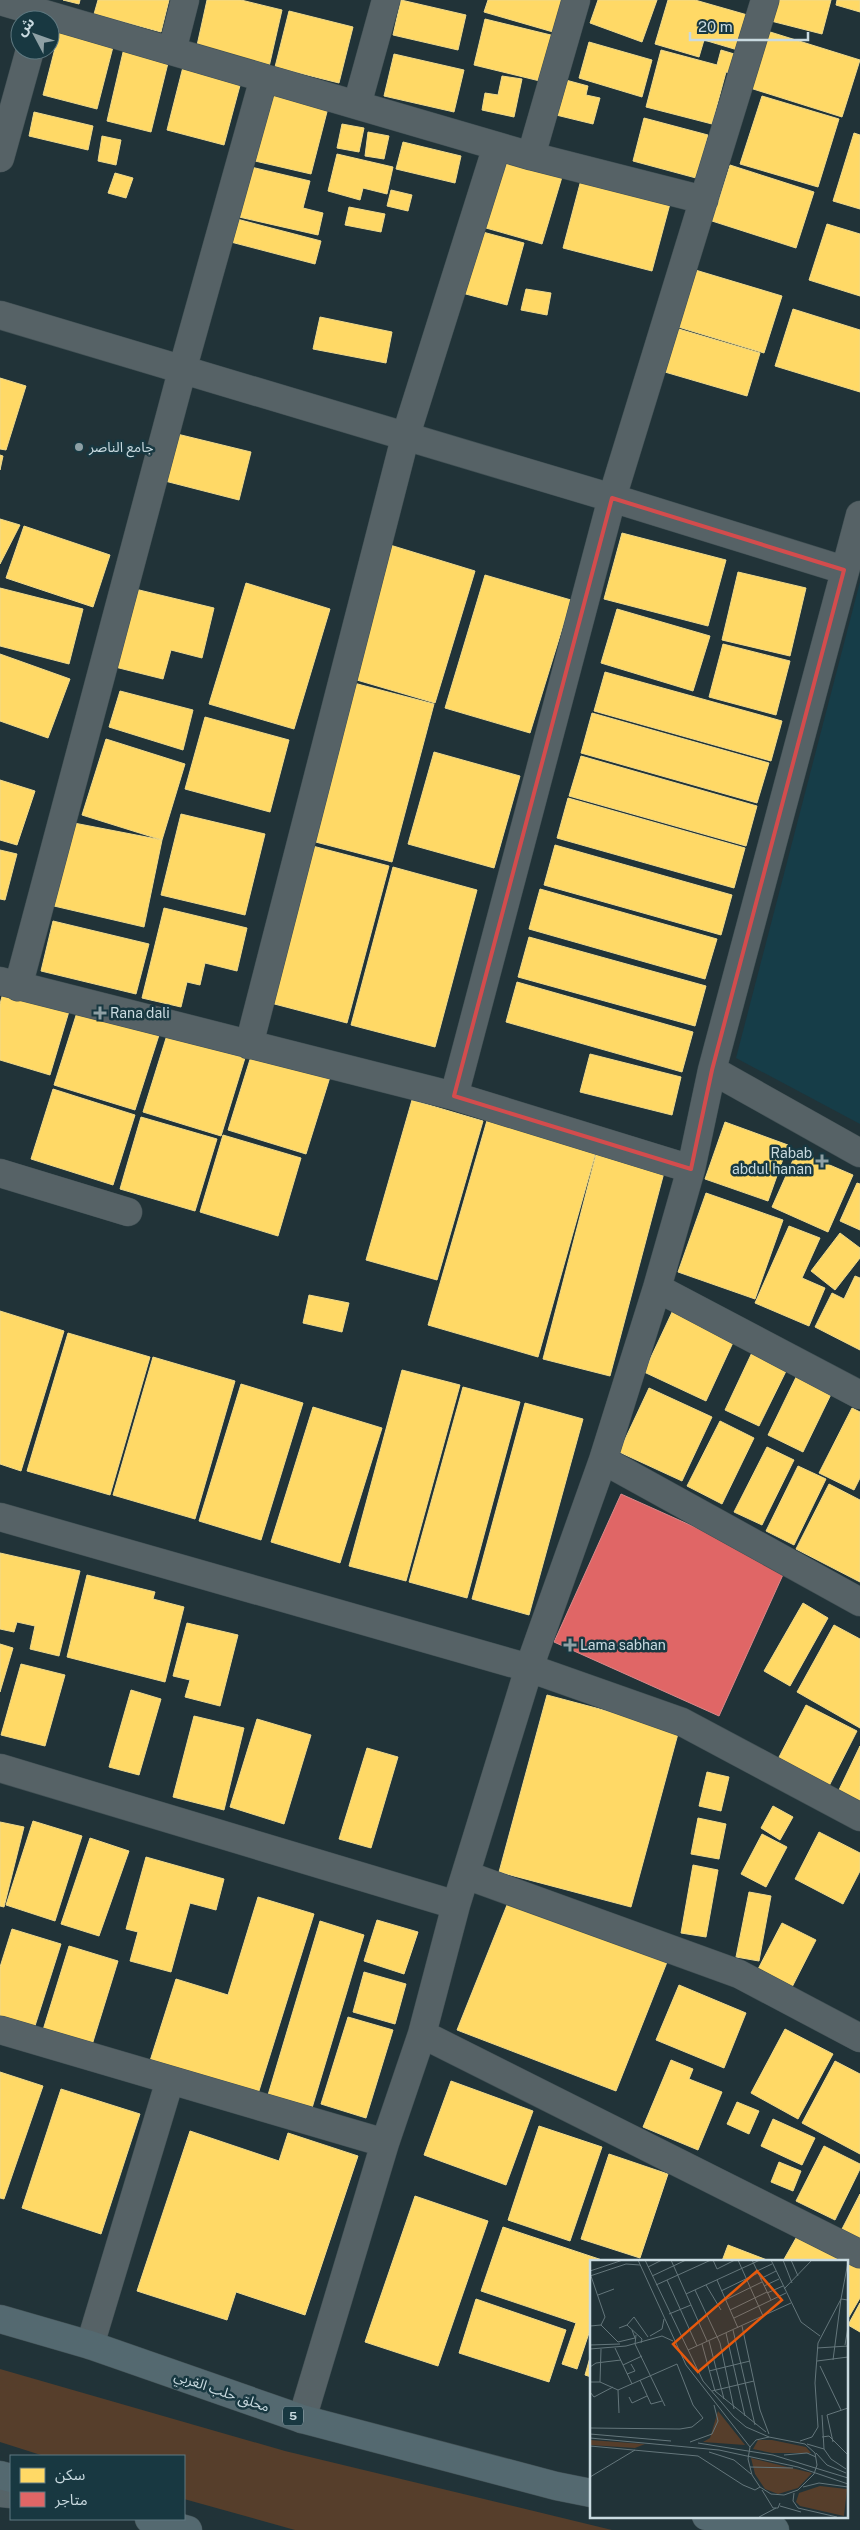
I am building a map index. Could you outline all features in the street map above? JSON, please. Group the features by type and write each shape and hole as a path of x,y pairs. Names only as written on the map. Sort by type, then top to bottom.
{"highway":[{"name":"محلق حلب الغربي","path":"0,2319 90,2345 302,2419 556,2486 590,2493"},
{"path":"716,2518 775,2530"},
{"path":"153,2520 188,2530"}],"street":[{"path":"172,51 185,0"},
{"path":"357,105 386,0"},
{"path":"531,156 576,0"},
{"path":"454,1096 612,498 765,0"},
{"path":"2,1 23,10"},
{"path":"60,22 172,51 531,156 704,200"},
{"path":"0,158 27,60"},
{"path":"264,78 9,984 454,1096 691,1169"},
{"path":"249,1045 405,438 497,146"},
{"path":"0,316 612,498 844,570"},
{"path":"302,2419 385,2143 422,2034 456,1905 529,1668 603,1460 657,1288 691,1169 712,1070 860,515"},
{"path":"712,1070 860,1153"},
{"path":"0,1173 128,1212"},
{"path":"657,1288 860,1396"},
{"path":"603,1460 860,1602"},
{"path":"0,1517 529,1668 682,1722 860,1817"},
{"path":"0,1768 456,1905"},
{"path":"466,1874 739,1974 860,2038"},
{"path":"0,2030 385,2143"},
{"path":"422,2034 860,2254"},
{"path":"90,2345 170,2080"}],"highlighted area":[{"path":"612,498 844,570 712,1070 691,1169 454,1096"}],"shaded area":[{"path":"860,582 860,1124 736,1058"},
{"path":"0,2369 285,2451 612,2530 295,2530 185,2499 185,2455 41,2455 0,2442"}],"building: سكن":[{"path":"63,0 80,0 79,4"},
{"path":"98,0 169,0 161,32 94,14"},
{"path":"207,0 241,0 282,10 269,67 196,50"},
{"path":"401,0 466,15 458,50 393,35"},
{"path":"488,0 569,0 560,34 484,12"},
{"path":"598,0 657,0 642,42 590,23"},
{"path":"668,0 695,0 751,16 741,51 704,40 699,57 655,44"},
{"path":"772,0 831,0 822,34 767,20"},
{"path":"837,0 860,0 860,12 836,5"},
{"path":"289,11 353,27 339,83 275,67"},
{"path":"485,19 555,36 544,82 474,65"},
{"path":"60,29 114,43 97,109 43,95 52,60 60,60"},
{"path":"767,31 860,60 842,117 750,88"},
{"path":"589,42 652,60 642,97 579,78"},
{"path":"124,48 169,59 151,132 107,121"},
{"path":"661,50 717,65 721,50 741,56 736,75 726,72 712,124 646,107"},
{"path":"394,54 464,70 454,112 384,96"},
{"path":"184,63 242,78 224,145 167,130"},
{"path":"502,76 522,79 514,117 482,110 485,93 498,95"},
{"path":"562,79 588,86 586,95 600,98 593,124 552,114"},
{"path":"273,89 329,104 311,174 255,161"},
{"path":"762,96 839,119 818,187 740,164"},
{"path":"34,112 93,126 88,150 29,136"},
{"path":"644,118 708,135 696,178 633,161"},
{"path":"342,124 364,128 359,152 337,148"},
{"path":"368,132 389,136 384,159 365,156"},
{"path":"854,133 860,135 860,209 833,201"},
{"path":"102,136 121,140 116,165 98,161"},
{"path":"403,142 461,156 455,183 396,169"},
{"path":"337,154 393,167 387,194 363,188 360,200 328,191"},
{"path":"507,161 562,177 542,244 479,226 496,170 504,172"},
{"path":"730,165 814,192 796,248 712,221"},
{"path":"251,167 310,181 303,208 323,213 318,235 239,217"},
{"path":"115,173 133,178 126,198 108,193"},
{"path":"582,176 671,200 652,271 563,248"},
{"path":"391,190 412,195 408,211 387,206"},
{"path":"349,207 385,214 381,232 345,225"},
{"path":"233,218 321,241 315,264 227,241"},
{"path":"827,224 860,234 860,296 809,280"},
{"path":"479,231 524,243 507,305 462,293"},
{"path":"692,269 782,296 764,353 675,326"},
{"path":"526,289 551,293 547,315 521,310"},
{"path":"793,309 860,330 860,392 775,366"},
{"path":"320,317 392,332 386,363 313,349"},
{"path":"672,327 760,353 747,396 658,370"},
{"path":"0,378 26,386 6,450 0,449"},
{"path":"173,433 251,452 239,500 161,480"},
{"path":"0,455 3,456 0,470"},
{"path":"0,519 20,525 0,564"},
{"path":"24,526 110,555 93,607 6,578"},
{"path":"622,533 726,560 708,626 604,599"},
{"path":"390,545 475,571 435,703 350,678"},
{"path":"738,572 806,588 790,656 722,640"},
{"path":"485,575 571,600 530,733 445,708"},
{"path":"246,583 330,609 294,729 209,704"},
{"path":"0,588 83,609 69,664 0,646"},
{"path":"135,589 214,608 202,658 171,650 163,679 115,667"},
{"path":"617,609 710,636 693,691 601,663"},
{"path":"723,644 790,661 776,715 709,697"},
{"path":"0,654 70,679 48,738 0,721"},
{"path":"605,672 782,721 771,761 594,711"},
{"path":"350,682 434,704 392,862 308,840"},
{"path":"120,691 193,710 183,750 109,727"},
{"path":"592,713 769,763 757,803 581,753"},
{"path":"205,717 289,740 270,812 185,789"},
{"path":"106,739 185,764 162,840 82,815"},
{"path":"434,752 520,776 494,868 408,844"},
{"path":"581,756 757,806 746,846 569,796"},
{"path":"0,780 35,791 17,845 0,840"},
{"path":"568,798 745,848 734,888 557,838"},
{"path":"181,814 265,834 245,915 161,895"},
{"path":"74,823 162,840 144,927 54,906"},
{"path":"305,844 389,866 347,1023 263,1001"},
{"path":"555,845 732,895 721,935 544,885"},
{"path":"0,850 17,854 5,900 0,899"},
{"path":"393,867 477,890 435,1047 351,1025"},
{"path":"540,889 717,939 705,979 529,929"},
{"path":"164,908 247,928 237,971 205,963 200,985 187,982 181,1007 142,998"},
{"path":"53,921 149,944 136,994 41,971"},
{"path":"529,937 706,986 695,1026 518,977"},
{"path":"517,982 693,1032 682,1072 506,1022"},
{"path":"4,989 70,1008 50,1075 0,1060 0,1004"},
{"path":"79,1006 160,1032 135,1110 54,1085"},
{"path":"167,1035 245,1058 221,1136 143,1112"},
{"path":"252,1053 330,1077 306,1154 228,1130"},
{"path":"590,1054 681,1077 672,1115 580,1092"},
{"path":"53,1089 135,1115 113,1185 31,1159"},
{"path":"412,1100 483,1121 437,1280 366,1260"},
{"path":"141,1117 217,1139 195,1211 120,1189"},
{"path":"488,1117 597,1148 538,1357 428,1325"},
{"path":"725,1122 788,1145 768,1201 705,1179"},
{"path":"223,1135 301,1158 278,1236 200,1212"},
{"path":"598,1147 666,1165 610,1376 543,1359"},
{"path":"797,1151 853,1175 828,1232 772,1207"},
{"path":"857,1183 860,1184 860,1230 840,1221"},
{"path":"706,1193 783,1220 755,1299 678,1272"},
{"path":"789,1226 820,1238 802,1278 825,1288 809,1326 755,1303"},
{"path":"840,1233 860,1248 860,1258 835,1290 811,1271"},
{"path":"855,1276 860,1278 860,1350 815,1327 832,1293 844,1299"},
{"path":"309,1295 349,1303 342,1332 303,1323"},
{"path":"674,1308 736,1336 706,1401 644,1372"},
{"path":"0,1311 64,1331 21,1471 0,1464"},
{"path":"68,1333 150,1357 110,1495 27,1471"},
{"path":"756,1344 791,1361 759,1426 725,1410"},
{"path":"153,1357 235,1381 195,1519 113,1495"},
{"path":"800,1369 835,1386 803,1452 768,1435"},
{"path":"402,1370 460,1385 406,1581 349,1566"},
{"path":"241,1384 303,1403 261,1540 199,1521"},
{"path":"463,1387 520,1402 467,1598 409,1582"},
{"path":"649,1388 712,1417 682,1481 619,1452"},
{"path":"525,1403 583,1419 529,1615 472,1599"},
{"path":"313,1407 382,1428 340,1563 271,1542"},
{"path":"852,1408 860,1412 860,1478 854,1490 819,1473"},
{"path":"720,1421 754,1438 722,1504 687,1486"},
{"path":"767,1447 794,1460 762,1525 734,1512"},
{"path":"798,1466 826,1479 794,1545 766,1531"},
{"path":"829,1484 860,1500 860,1582 796,1549"},
{"path":"0,1553 80,1571 59,1656 30,1649 35,1626 17,1622 14,1632 0,1629"},
{"path":"87,1575 155,1592 153,1599 184,1607 165,1682 67,1657"},
{"path":"803,1603 828,1618 790,1686 764,1671"},
{"path":"187,1623 238,1635 220,1706 185,1697 190,1680 173,1676"},
{"path":"834,1625 860,1639 860,1728 797,1692"},
{"path":"0,1644 13,1648 0,1692"},
{"path":"21,1664 65,1675 45,1746 1,1735"},
{"path":"131,1690 161,1699 139,1775 109,1767"},
{"path":"547,1695 679,1730 631,1907 499,1872"},
{"path":"806,1705 857,1731 829,1786 778,1759"},
{"path":"194,1716 244,1728 224,1810 173,1797"},
{"path":"257,1719 311,1735 284,1824 230,1807"},
{"path":"860,1746 860,1803 838,1792"},
{"path":"367,1748 398,1757 371,1848 339,1839"},
{"path":"707,1772 729,1777 721,1811 699,1806"},
{"path":"773,1806 793,1817 780,1840 761,1828"},
{"path":"698,1818 726,1824 719,1859 691,1854"},
{"path":"33,1821 82,1836 55,1921 6,1905"},
{"path":"0,1822 24,1827 4,1907 0,1906"},
{"path":"819,1832 860,1853 860,1871 843,1904 795,1879"},
{"path":"762,1834 787,1847 766,1887 741,1874"},
{"path":"90,1838 129,1851 99,1936 61,1924"},
{"path":"146,1857 224,1879 216,1910 190,1903 171,1972 130,1961 138,1932 126,1929"},
{"path":"693,1865 718,1870 706,1937 681,1933"},
{"path":"749,1892 771,1896 759,1961 736,1957"},
{"path":"511,1895 669,1957 616,2091 457,2030"},
{"path":"258,1897 314,1914 258,2094 150,2061 176,1979 228,1995"},
{"path":"377,1920 418,1932 404,1974 364,1961"},
{"path":"320,1921 364,1935 312,2108 268,2095"},
{"path":"782,1923 816,1940 790,1991 756,1973"},
{"path":"12,1929 61,1944 34,2029 0,2018 0,1967"},
{"path":"69,1946 118,1961 92,2045 43,2030"},
{"path":"364,1972 406,1984 395,2024 353,2012"},
{"path":"679,1985 746,2013 724,2068 656,2040"},
{"path":"348,2017 393,2030 366,2118 321,2104"},
{"path":"785,2029 833,2054 798,2119 751,2093"},
{"path":"671,2060 693,2069 689,2079 722,2092 698,2150 643,2127"},
{"path":"835,2061 860,2074 860,2154 802,2123"},
{"path":"0,2072 43,2086 4,2199 0,2198"},
{"path":"451,2081 533,2111 506,2185 424,2155"},
{"path":"61,2089 140,2114 101,2234 22,2208"},
{"path":"737,2102 759,2111 749,2134 727,2124"},
{"path":"773,2119 815,2138 802,2165 761,2146"},
{"path":"539,2126 602,2147 570,2241 508,2220"},
{"path":"190,2131 279,2161 288,2133 358,2156 305,2315 236,2292 227,2320 137,2291"},
{"path":"824,2146 860,2164 860,2169 835,2220 796,2201"},
{"path":"609,2154 668,2174 640,2258 581,2239"},
{"path":"779,2162 801,2171 793,2191 771,2182"},
{"path":"860,2194 860,2239 842,2229"},
{"path":"415,2196 488,2221 438,2366 365,2342"},
{"path":"503,2227 602,2260 590,2260 590,2330 577,2369 562,2364 576,2323 481,2291"},
{"path":"800,2231 860,2265 860,2298 848,2319 848,2260 784,2260"},
{"path":"728,2245 767,2260 722,2260"},
{"path":"476,2299 566,2330 549,2382 459,2353"},
{"path":"860,2303 860,2332 848,2325"},
{"path":"590,2358 590,2377 585,2375"}],"building: متاجر":[{"path":"621,1494 786,1568 719,1716 554,1642"}],"place":[{"name":"جامع الناصر","path":"79,447"},
{"name":"Rana dali","path":"100,1013"},
{"name":"Rabab abdul hanan","path":"822,1161"},
{"name":"Lama sabhan","path":"570,1645"}]}
